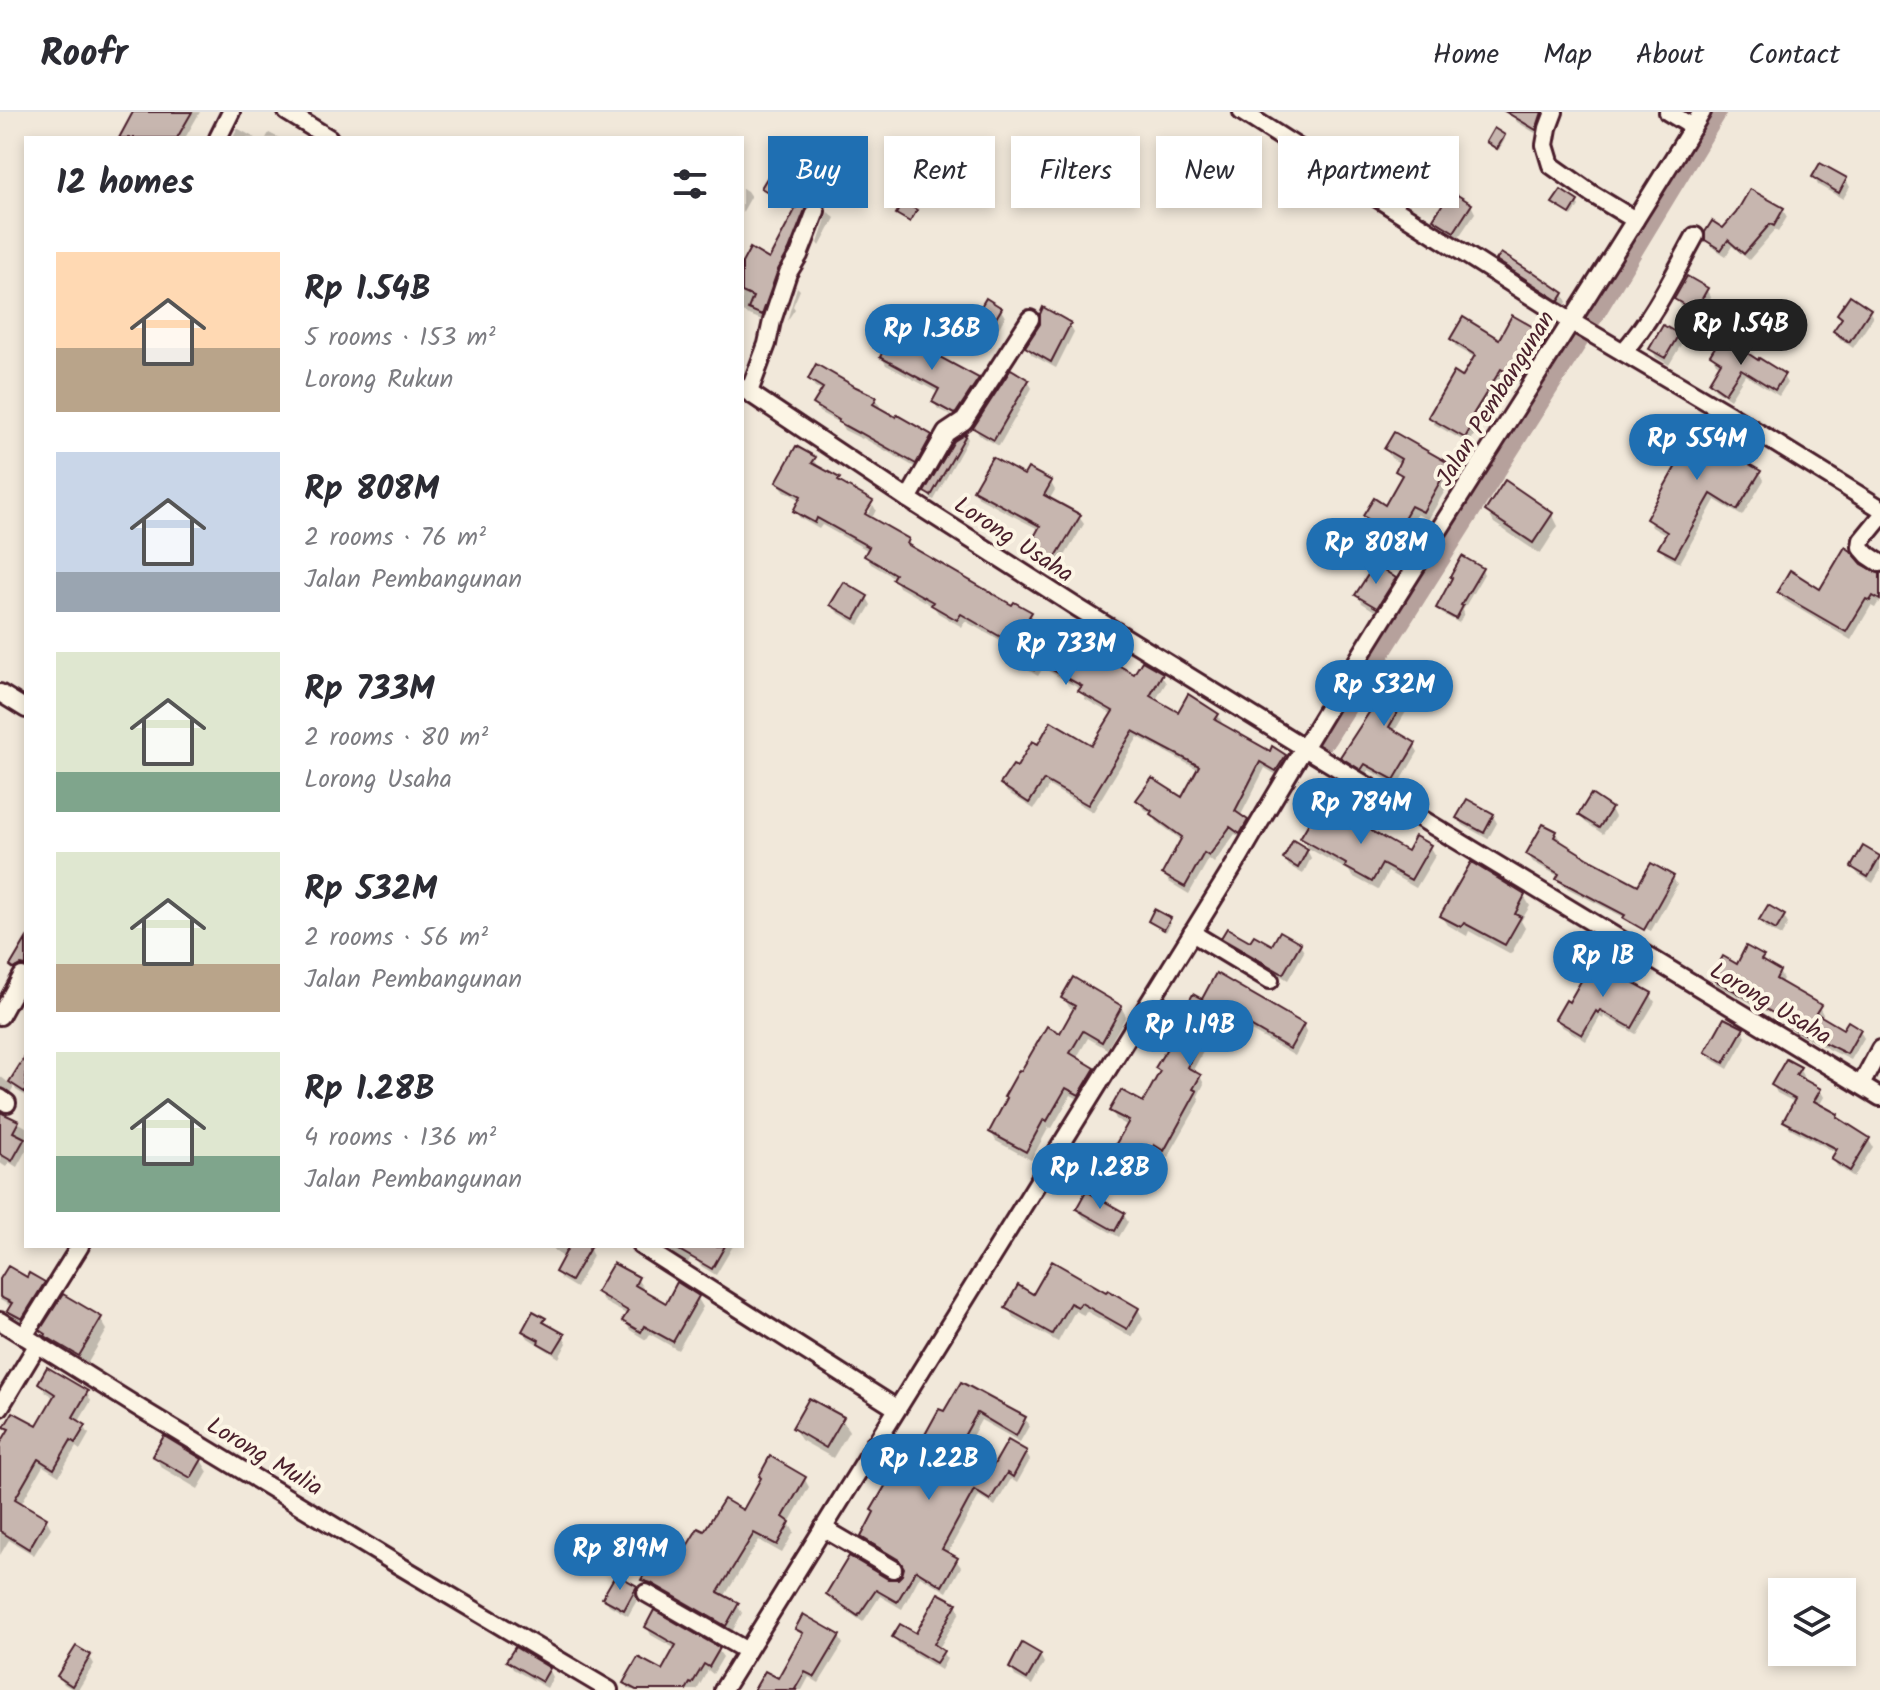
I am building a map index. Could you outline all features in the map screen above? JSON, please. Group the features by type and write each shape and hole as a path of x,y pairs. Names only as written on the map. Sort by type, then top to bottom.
{"street":[{"path":"219,136 231,112"},
{"path":"287,112 326,136"},
{"path":"1242,112 1572,322 1880,508"},
{"path":"1554,112 1545,137 1551,165 1635,220"},
{"path":"1668,112 1697,119"},
{"name":"Jalan Pembangunan","path":"723,1690 1240,856 1303,747 1697,119"},
{"path":"746,390 767,344 788,273 799,255 816,211"},
{"path":"1623,352 1655,311 1695,236"},
{"path":"908,499 946,433 964,421 1030,319"},
{"name":"Lorong Usaha","path":"746,390 1083,611 1880,1097"},
{"path":"1880,518 1862,540 1861,547 1880,563"},
{"path":"0,693 24,708"},
{"path":"1192,933 1270,980"},
{"path":"0,1016 22,976"},
{"path":"1861,1085 1880,1049"},
{"path":"0,1407 79,1248"},
{"path":"644,1248 896,1408"},
{"name":"Lorong Mulia","path":"0,1321 609,1690"},
{"path":"874,1445 934,1477"},
{"path":"823,1528 893,1569"},
{"path":"646,1593 747,1651"}],"building":[{"path":"133,112 192,112 178,136 120,136"},
{"path":"1506,112 1542,112 1536,130"},
{"path":"1494,128 1505,135 1497,149 1486,142"},
{"path":"1820,163 1847,178 1839,193 1812,177"},
{"path":"768,176 768,192 761,188"},
{"path":"1750,189 1784,208 1774,226 1770,224 1744,254 1728,240 1721,250 1705,240 1705,232 1712,221 1723,228"},
{"path":"1561,190 1578,201 1570,214 1552,203"},
{"path":"1459,196 1472,204 1454,232 1433,219 1440,208 1459,208"},
{"path":"796,208 806,208 762,315 748,309 753,297 744,293 744,259 750,248 769,259"},
{"path":"900,208 917,210 910,222 896,214"},
{"path":"1501,253 1564,293 1559,301 1496,260"},
{"path":"1687,276 1708,288 1695,311 1674,299"},
{"path":"1850,295 1871,309 1849,342 1833,331 1842,318 1837,314"},
{"path":"986,298 1002,308 992,325 976,315"},
{"path":"1043,307 1071,323 1051,362 1025,347 1040,324"},
{"path":"1512,315 1549,336 1521,380 1501,369 1472,416 1476,418 1465,438 1428,417 1454,372 1462,377 1475,355 1450,339 1463,317 1499,339"},
{"path":"1663,325 1679,334 1665,358 1649,349"},
{"path":"892,334 979,378 956,413 932,402 939,389 880,357"},
{"path":"1722,336 1785,374 1775,390 1741,369 1725,393 1709,382 1721,362 1710,355"},
{"path":"816,364 877,397 873,404 932,435 916,464 838,422 813,404 823,388 808,379"},
{"path":"1011,369 1029,380 994,440 973,428"},
{"path":"1679,420 1698,431 1700,426 1717,435 1713,443 1761,471 1737,510 1711,494 1675,557 1658,548 1667,532 1646,519 1677,464 1657,452"},
{"path":"1394,432 1450,464 1423,512 1411,506 1394,535 1363,516 1374,498 1385,505 1402,475 1395,471 1401,459 1384,449"},
{"path":"967,433 931,496 924,492 954,441"},
{"path":"796,446 816,457 812,463 873,501 865,514 909,539 907,544 1012,605 1014,602 1032,612 1029,617 1075,643 1085,625 1098,633 1090,649 1134,674 1142,661 1163,673 1150,696 1178,712 1188,694 1219,714 1215,720 1270,751 1272,746 1286,755 1276,771 1260,762 1235,811 1248,820 1240,834 1230,827 1209,856 1204,853 1185,887 1162,874 1182,837 1136,800 1152,778 1182,797 1199,766 1133,731 1088,805 1044,780 1029,803 1000,784 1013,765 1017,767 1032,741 1038,744 1051,721 1092,745 1113,711 1078,691 1082,686 1038,662 1034,670 1014,658 1020,648 961,614 957,620 931,605 933,602 892,579 895,574 864,556 869,547 817,518 815,523 793,511 801,496 776,482"},
{"path":"992,457 1024,475 1028,468 1052,481 1044,495 1081,515 1055,558 1030,544 1040,526 973,490"},
{"path":"1505,480 1553,513 1533,543 1485,511"},
{"path":"1845,547 1862,564 1880,574 1880,600 1873,596 1870,601 1866,599 1846,632 1777,592 1790,570 1820,589"},
{"path":"1462,556 1483,568 1456,619 1436,608"},
{"path":"1375,564 1396,578 1377,608 1355,595"},
{"path":"844,582 868,596 855,619 830,605"},
{"path":"1398,661 1420,674 1389,727 1416,743 1394,780 1365,764 1361,770 1340,757"},
{"path":"1591,794 1612,808 1599,828 1578,815"},
{"path":"1323,799 1340,808 1335,817 1363,833 1366,828 1407,851 1415,836 1431,845 1411,880 1382,864 1372,882 1300,838"},
{"path":"1467,799 1494,814 1484,833 1456,818"},
{"path":"1543,824 1557,831 1554,837 1638,885 1651,863 1674,876 1644,930 1623,918 1625,915 1556,879 1559,874 1526,854"},
{"path":"1293,840 1308,849 1298,868 1283,859"},
{"path":"1863,846 1880,856 1868,877 1851,867"},
{"path":"1471,862 1525,895 1515,914 1521,917 1505,945 1464,923 1461,927 1440,916"},
{"path":"1768,905 1785,915 1776,930 1759,920"},
{"path":"1154,909 1171,918 1164,930 1148,921"},
{"path":"1227,928 1250,941 1254,935 1272,945 1280,931 1301,943 1283,974 1221,938"},
{"path":"24,942 24,966 14,969 10,966"},
{"path":"1746,946 1764,956 1761,960 1780,971 1776,979 1821,1005 1816,1013 1843,1029 1848,1021 1861,1029 1847,1054 1804,1034 1766,1008 1711,978 1723,956 1737,964"},
{"path":"1593,960 1652,993 1632,1028 1600,1010 1598,1013 1596,1011 1582,1035 1555,1019 1566,1000 1569,1002"},
{"path":"1216,973 1304,1024 1290,1049 1219,1008 1187,1067 1201,1075 1193,1089 1197,1091 1164,1151 1154,1145 1138,1173 1109,1156 1129,1121 1109,1111 1121,1090 1143,1102 1160,1071 1155,1068 1177,1032 1173,1030 1193,994 1202,999"},
{"path":"1073,977 1122,1006 1102,1042 1083,1031 1070,1053 1095,1068 1079,1095 1066,1088 1026,1152 989,1132 1007,1098 1004,1097 1047,1026 1060,1033 1075,1006 1061,998"},
{"path":"1724,1018 1744,1028 1724,1063 1705,1052"},
{"path":"24,1058 24,1092 9,1082"},
{"path":"1786,1059 1801,1067 1796,1075 1821,1089 1814,1101 1870,1138 1850,1171 1831,1159 1837,1149 1783,1121 1795,1099 1771,1085"},
{"path":"0,1112 19,1121 13,1132 24,1140 12,1161 0,1154"},
{"path":"1086,1191 1125,1213 1115,1231 1076,1209"},
{"path":"568,1248 590,1248 571,1281 555,1272"},
{"path":"675,1248 724,1248 712,1269"},
{"path":"1052,1261 1139,1308 1127,1329 1081,1303 1078,1307 1070,1303 1052,1334 1005,1308 1018,1285 1033,1294"},
{"path":"613,1263 639,1277 635,1285 666,1303 677,1282 699,1296 673,1342 644,1326 641,1332 622,1321 628,1311 596,1292"},
{"path":"8,1266 27,1277 29,1273 45,1282 22,1319 7,1311 12,1303 0,1297 0,1279"},
{"path":"63,1294 102,1317 79,1356 40,1330"},
{"path":"533,1311 546,1318 543,1322 565,1334 554,1352 522,1331"},
{"path":"47,1367 88,1391 73,1417 86,1425 75,1443 71,1440 54,1469 38,1459 15,1499 47,1518 29,1549 0,1531 0,1444 9,1429 4,1427 13,1412 37,1425 55,1394 38,1383"},
{"path":"961,1382 1026,1417 1016,1436 977,1413 954,1454 988,1475 1008,1440 1027,1451 1013,1477 1007,1473 990,1500 974,1490 942,1549 958,1558 942,1586 916,1570 897,1602 876,1590 858,1616 826,1594 849,1556 888,1579 898,1579 902,1575 904,1568 899,1560 861,1537 874,1512 871,1510 894,1471 930,1487 939,1487 943,1483 943,1471 911,1452 919,1439 922,1440 939,1409 944,1411"},
{"path":"809,1398 844,1417 826,1448 792,1428"},
{"path":"164,1436 202,1459 191,1478 152,1456"},
{"path":"770,1456 806,1477 783,1517 790,1522 777,1545 754,1533 718,1592 739,1603 726,1626 641,1580 660,1545 681,1556 698,1528 704,1531 724,1499 743,1510"},
{"path":"616,1574 637,1586 624,1610 602,1598"},
{"path":"938,1593 957,1603 934,1644 944,1651 936,1663 892,1637 900,1624 916,1633"},
{"path":"654,1610 720,1648 709,1667 704,1664 686,1690 636,1690 623,1683 638,1657 662,1670 676,1645 645,1627"},
{"path":"803,1614 840,1635 815,1677 805,1672 797,1690 754,1690 765,1671 778,1678 803,1633 795,1629"},
{"path":"1022,1643 1041,1654 1027,1679 1009,1668"},
{"path":"76,1646 91,1655 72,1686 57,1676"},
{"path":"515,1647 550,1668 542,1682 506,1661"}],"waterway":[{"path":"1588,315 1711,112"},
{"path":"1322,736 1577,333"}]}
